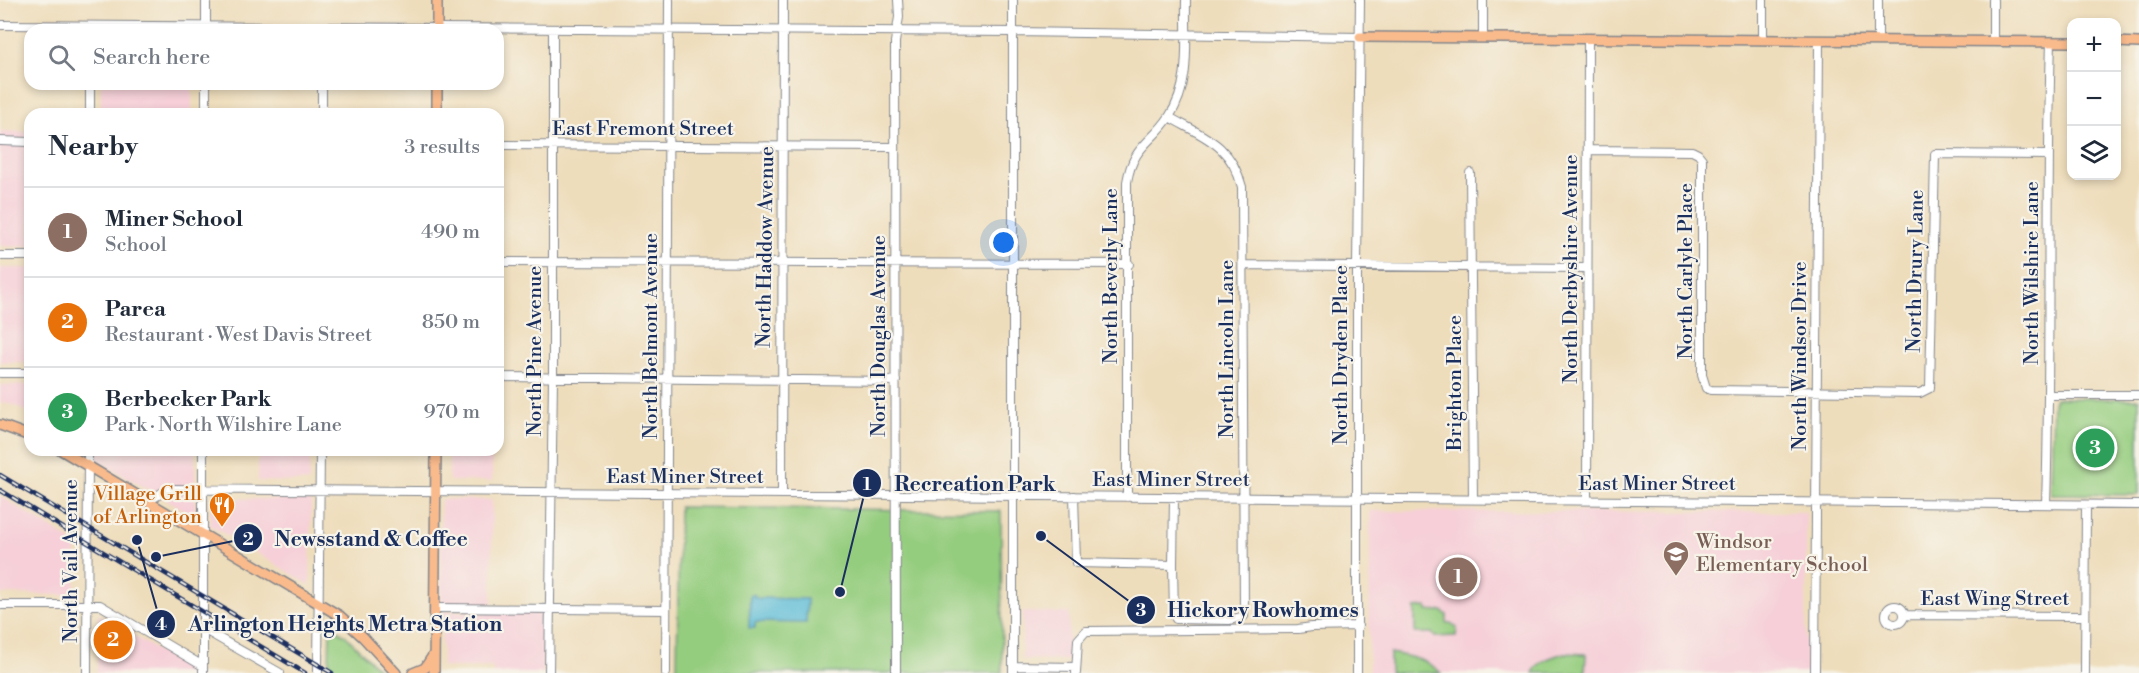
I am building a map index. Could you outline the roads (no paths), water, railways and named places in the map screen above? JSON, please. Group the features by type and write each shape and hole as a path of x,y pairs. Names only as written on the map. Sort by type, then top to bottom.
{"main road":[{"path":"436,0 437,24"},
{"path":"1360,37 2067,42"},
{"path":"2121,42 2139,42"},
{"path":"437,90 437,108"},
{"path":"0,425 24,434"},
{"path":"71,456 348,623 396,673"},
{"path":"434,673 435,456"},
{"path":"413,673 425,668 434,654"}],"street":[{"path":"206,0 206,24"},
{"name":"North Belmont Avenue","path":"666,673 669,0"},
{"name":"North Haddow Avenue","path":"782,494 783,0"},
{"name":"North Douglas Avenue","path":"896,673 895,42 898,0"},
{"path":"1013,0 1013,669 1076,670 1078,640 1086,631 1298,629 1358,626"},
{"name":"North Beverly Lane","path":"1127,496 1129,172 1142,145 1169,117 1181,91 1186,72 1186,0"},
{"name":"North Dryden Place","path":"1357,673 1357,266 1360,0"},
{"path":"1483,0 1483,37"},
{"path":"1763,0 1763,39"},
{"path":"1878,0 1878,40"},
{"path":"1993,0 1993,41"},
{"path":"0,25 24,26"},
{"path":"504,30 1014,32 1360,37"},
{"name":"North Pine Avenue","path":"549,673 553,378 551,262 553,30"},
{"name":"North Derbyshire Avenue","path":"1587,500 1588,38"},
{"name":"North Windsor Drive","path":"1815,673 1819,40"},
{"name":"North Wilshire Lane","path":"2046,504 2049,395 2048,155 2051,42"},
{"path":"90,90 90,108"},
{"path":"206,90 206,108"},
{"path":"322,90 322,108"},
{"name":"North Lincoln Lane","path":"1169,117 1211,140 1229,155 1239,174 1244,199 1244,616 1230,620 1176,619 1173,565"},
{"path":"0,141 24,142"},
{"name":"East Fremont Street","path":"504,145 895,147"},
{"name":"North Carlyle Place","path":"1589,150 1686,151 1698,154 1702,159 1702,375 1706,388 1711,390 1816,391"},
{"name":"North Drury Lane","path":"1816,391 1920,393 1930,388 1935,154 2048,155"},
{"name":"Brighton Place","path":"1470,173 1473,499"},
{"path":"0,256 24,256"},
{"path":"504,262 1129,264"},
{"path":"1243,265 1587,268"},
{"path":"0,373 24,373"},
{"path":"504,377 896,381"},
{"path":"2049,395 2139,395"},
{"name":"North Vail Avenue","path":"87,673 88,456"},
{"path":"203,456 203,670"},
{"path":"318,673 320,456"},
{"name":"East Miner Street","path":"147,502 168,489 203,489 2139,505"},
{"path":"1074,496 1076,563 1169,563 1173,565 1174,497"},
{"path":"2085,673 2086,505"},
{"path":"0,605 100,605 203,670"},
{"path":"435,608 666,610"},
{"name":"East Wing Street","path":"1904,615 2085,616"},
{"path":"203,629 280,673"}],"water":[{"path":"750,595 755,595 755,598 807,599 806,623 755,622 755,628 749,628"}],"railway":[{"path":"0,475 332,673"},
{"path":"0,490 305,673"}],"place":[{"name":"Berbecker Park","path":"2095,448"},
{"name":"Village Grill of Arlington","path":"222,528"},
{"name":"Hickory Rowhomes","path":"1041,536"},
{"name":"Arlington Heights Metra Station","path":"137,540"},
{"name":"Newsstand & Coffee","path":"156,557"},
{"name":"Miner School","path":"1458,577"},
{"name":"Windsor Elementary School","path":"1676,577"},
{"name":"Recreation Park","path":"840,592"},
{"name":"Parea","path":"113,640"}]}
